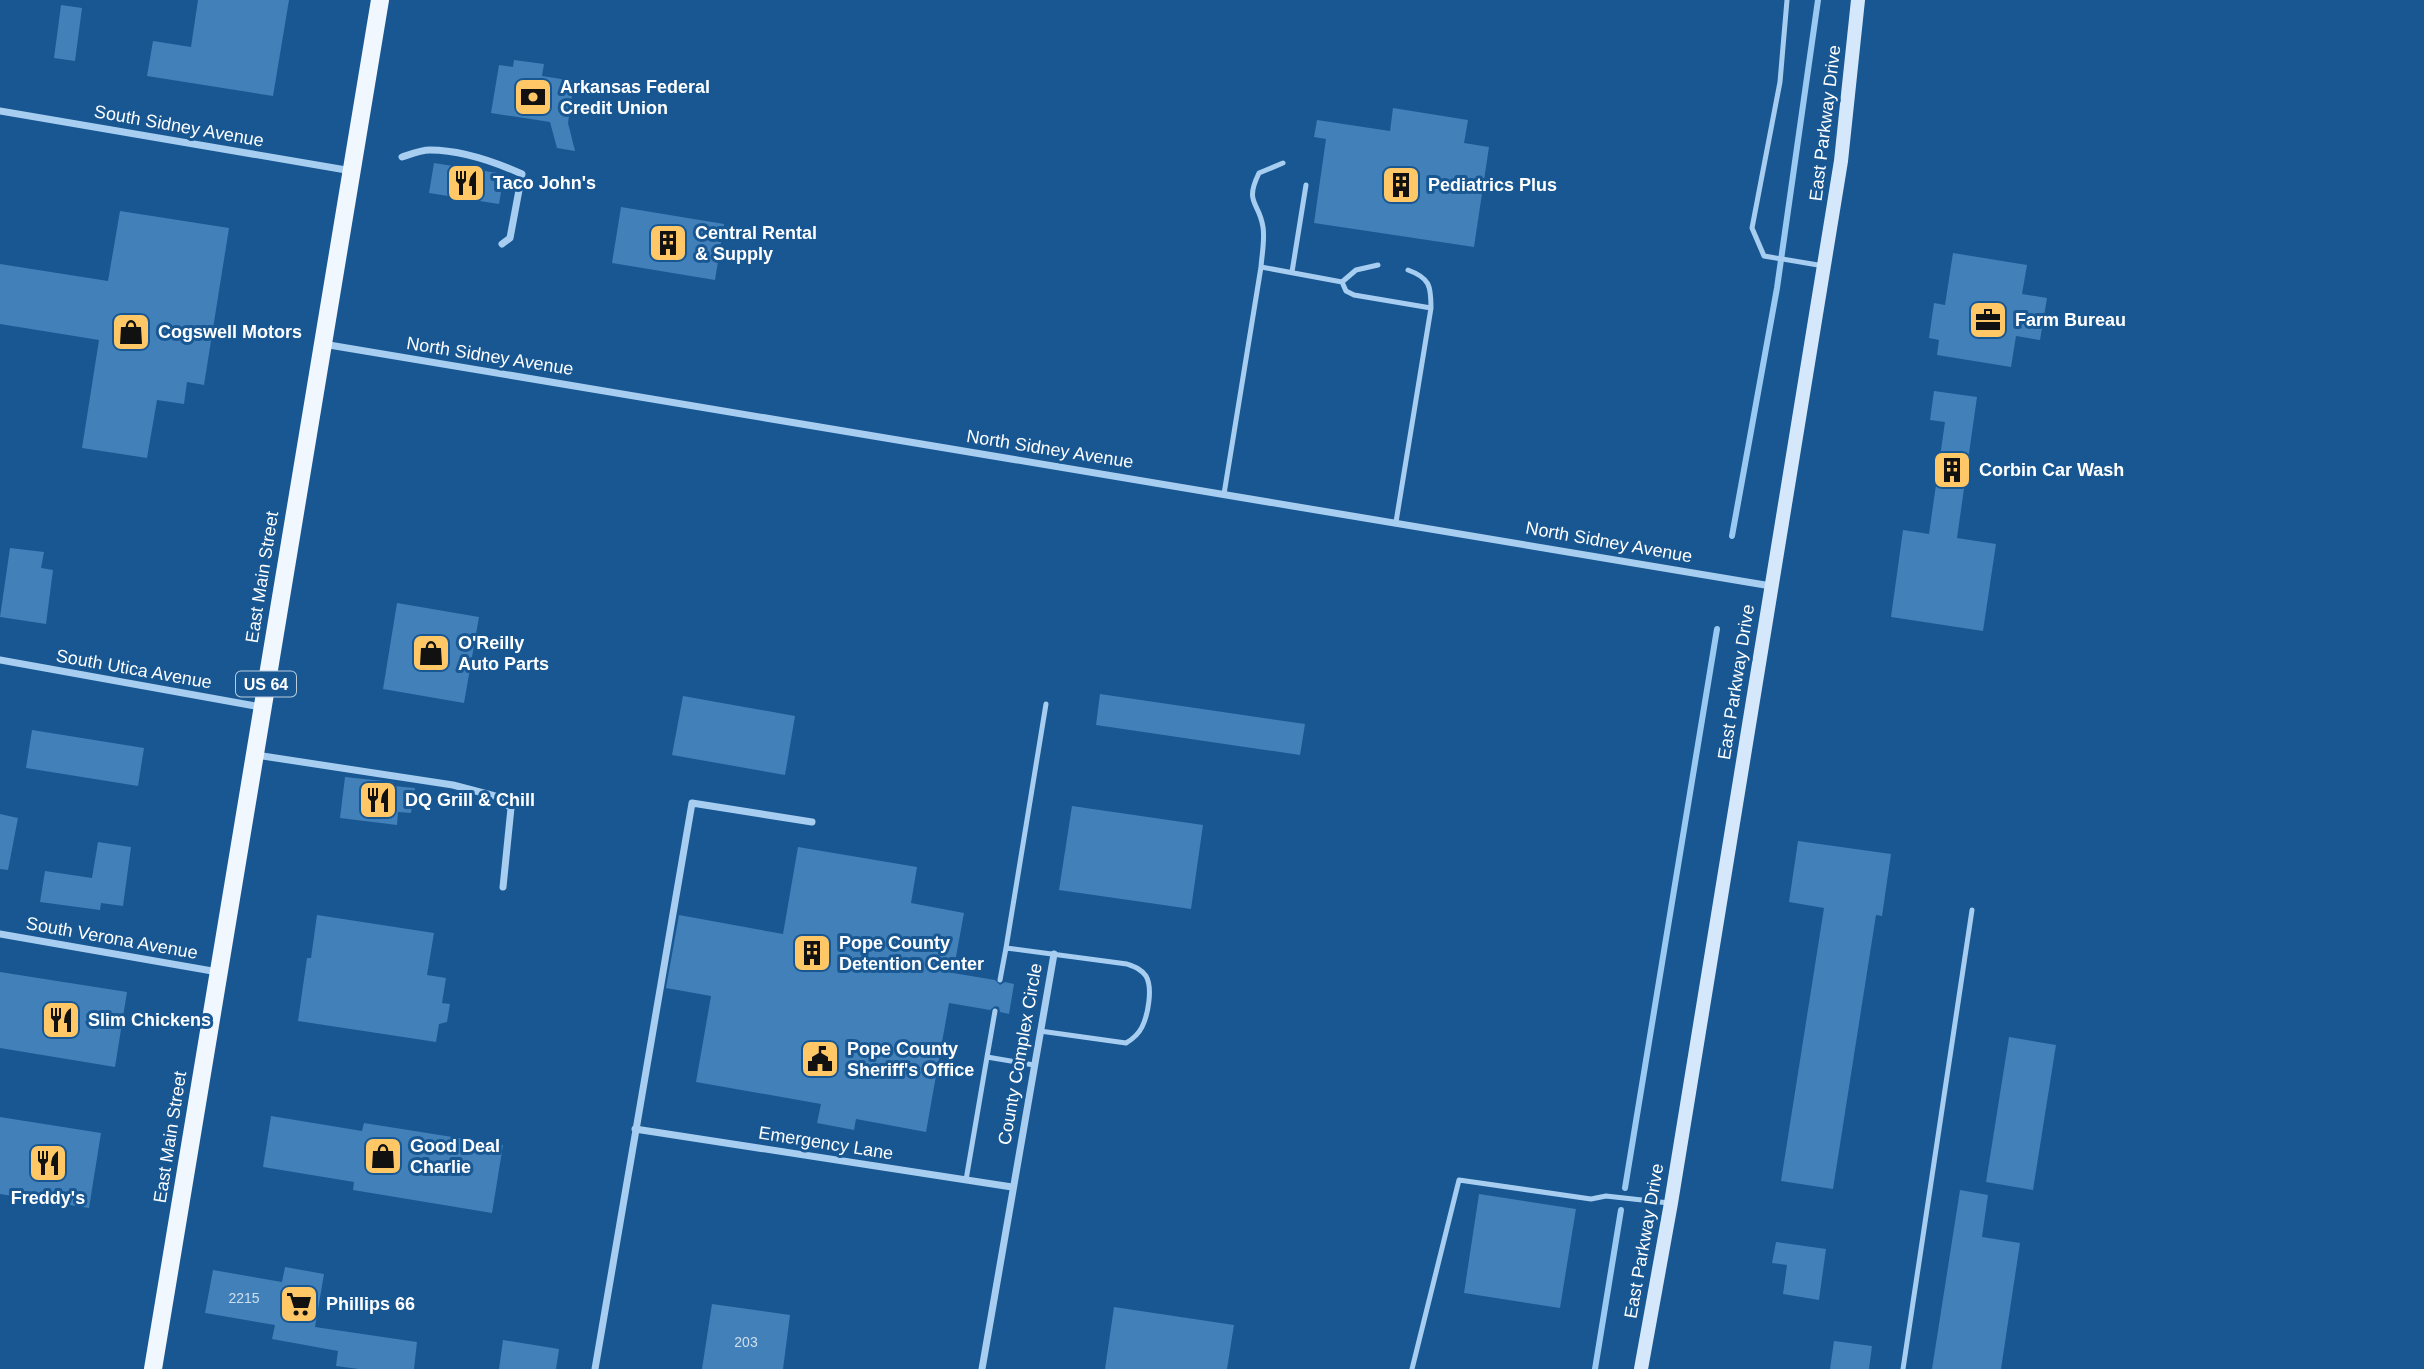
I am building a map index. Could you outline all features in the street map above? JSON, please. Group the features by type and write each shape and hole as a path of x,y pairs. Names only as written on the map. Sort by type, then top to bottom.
{"main road":[{"name":"East Main Street","path":"153,1369 380,0"},
{"name":"East Parkway Drive","path":"1641,1369 1671,1203 1825,266 1841,161 1858,0"}],"street":[{"name":"South Sidney Avenue","path":"0,111 352,171"},
{"path":"402,157 428,150 474,156 522,174 510,238 502,244"},
{"name":"North Sidney Avenue","path":"323,343 1771,586"},
{"name":"South Utica Avenue","path":"0,660 262,708"},
{"path":"255,755 453,785 495,796 511,808 503,887"},
{"path":"595,1369 692,803 812,822"},
{"name":"South Verona Avenue","path":"0,934 219,972"},
{"name":"County Complex Circle","path":"982,1369 1054,954"},
{"name":"Emergency Lane","path":"635,1129 1012,1187"}],"lane":[{"path":"1787,0 1780,82 1752,228 1764,256 1825,266"},
{"path":"1224,494 1261,267 1263,226 1252,196 1259,173 1283,163"},
{"path":"1292,272 1306,185"},
{"path":"1342,282 1356,270 1378,265"},
{"path":"1261,267 1342,282"},
{"path":"1396,522 1431,309 1431,293 1427,280 1421,274 1408,270"},
{"path":"1342,282 1346,291 1354,295 1431,309"},
{"name":"County Complex Circle","path":"1046,704 1006,948 1054,954"},
{"path":"1903,1369 1972,910"},
{"path":"1000,980 1006,948"},
{"path":"1040,1031 1126,1043 1137,1036 1144,1024 1150,990 1147,978 1139,968 1054,954"},
{"path":"966,1180 995,1011"},
{"path":"987,1057 1034,1065"},
{"path":"1412,1369 1459,1180 1591,1199 1606,1196 1671,1203"}],"building":[{"path":"198,0 289,0 273,96 147,76 153,41 191,47"},
{"path":"61,5 82,8 75,61 54,58"},
{"name":"Arkansas Federal Credit Union","path":"514,60 544,64 542,76 574,81 568,123 575,151 557,148 550,122 491,113 499,65 513,67"},
{"name":"Pediatrics Plus","path":"1393,108 1468,120 1464,143 1489,147 1474,247 1314,223 1326,139 1314,137 1317,120 1390,131"},
{"name":"Taco John's","path":"434,163 504,174 499,204 429,193"},
{"name":"Central Rental & Supply","path":"621,207 724,224 715,280 612,263"},
{"name":"Cogswell Motors","path":"120,211 229,228 204,385 187,382 184,404 157,400 147,458 82,448 99,340 0,324 0,264 108,281"},
{"name":"Farm Bureau","path":"1953,253 2027,265 2022,294 2047,298 2040,340 2016,336 2011,367 1937,355 1939,340 1929,338 1934,303 1945,305"},
{"path":"1934,391 1977,397 1957,538 1996,544 1983,631 1891,617 1903,530 1929,534 1945,422 1930,420"},
{"path":"10,548 44,552 41,568 53,570 46,624 0,617"},
{"name":"O'Reilly Auto Parts","path":"397,603 479,617 464,703 383,689"},
{"path":"1100,694 1305,724 1300,755 1096,725"},
{"path":"683,696 795,716 785,775 672,755"},
{"path":"32,730 144,748 138,786 26,768"},
{"name":"DQ Grill & Chill","path":"345,777 393,782 393,786 415,788 411,813 398,812 397,825 340,818"},
{"path":"1072,806 1203,825 1191,909 1059,890"},
{"path":"0,814 18,818 8,870 0,869"},
{"path":"1798,841 1891,854 1882,916 1876,915 1833,1189 1781,1181 1824,908 1789,902"},
{"path":"98,842 131,847 123,906 101,903 100,910 40,902 45,871 92,878"},
{"name":"Pope County Detention Center","path":"798,847 917,867 911,903 964,913 953,973 995,980 1000,985 1005,982 1014,984 1009,1014 1000,1012 999,1007 995,1006 990,1010 949,1003 926,1132 856,1119 854,1130 817,1123 821,1104 696,1082 711,996 666,988 679,915 783,934"},
{"path":"317,915 434,933 427,975 446,978 442,1003 450,1004 447,1022 439,1024 436,1042 298,1021 307,958 311,958"},
{"name":"Slim Chickens","path":"0,972 127,992 115,1067 0,1048"},
{"path":"2009,1037 2056,1045 2033,1190 1986,1182"},
{"name":"Good Deal Charlie","path":"271,1116 362,1131 364,1123 503,1145 492,1213 353,1190 354,1182 263,1167"},
{"name":"Freddy's","path":"0,1117 101,1133 89,1208 0,1194"},
{"path":"1960,1190 1988,1195 1982,1237 2020,1243 2001,1369 1932,1369"},
{"path":"1479,1194 1576,1209 1560,1308 1464,1293"},
{"path":"1776,1242 1826,1249 1819,1300 1783,1294 1787,1265 1772,1263"},
{"path":"285,1267 324,1274 315,1327 417,1342 414,1369 359,1369 336,1366 338,1351 272,1339 275,1325 205,1313 213,1270 282,1282"},
{"path":"712,1304 790,1315 783,1369 702,1369"},
{"path":"1114,1307 1234,1325 1227,1369 1105,1369"},
{"path":"503,1340 559,1349 556,1369 499,1369"},
{"path":"1834,1341 1872,1346 1869,1369 1830,1369"}],"waterway":[{"path":"1732,536 1777,288 1818,0"},
{"path":"1625,1188 1717,629"},
{"path":"1595,1369 1621,1210"}],"place":[{"name":"Arkansas Federal Credit Union","path":"533,97"},
{"name":"Taco John's","path":"466,183"},
{"name":"Pediatrics Plus","path":"1401,185"},
{"name":"Central Rental & Supply","path":"668,243"},
{"name":"Farm Bureau","path":"1988,320"},
{"name":"Cogswell Motors","path":"131,332"},
{"name":"Corbin Car Wash","path":"1952,470"},
{"name":"O'Reilly Auto Parts","path":"431,653"},
{"name":"DQ Grill & Chill","path":"378,800"},
{"name":"Pope County Detention Center","path":"812,953"},
{"name":"Slim Chickens","path":"61,1020"},
{"name":"Pope County Sheriff's Office","path":"820,1059"},
{"name":"Good Deal Charlie","path":"383,1156"},
{"name":"Freddy's","path":"48,1163"},
{"name":"Phillips 66","path":"299,1304"}]}
